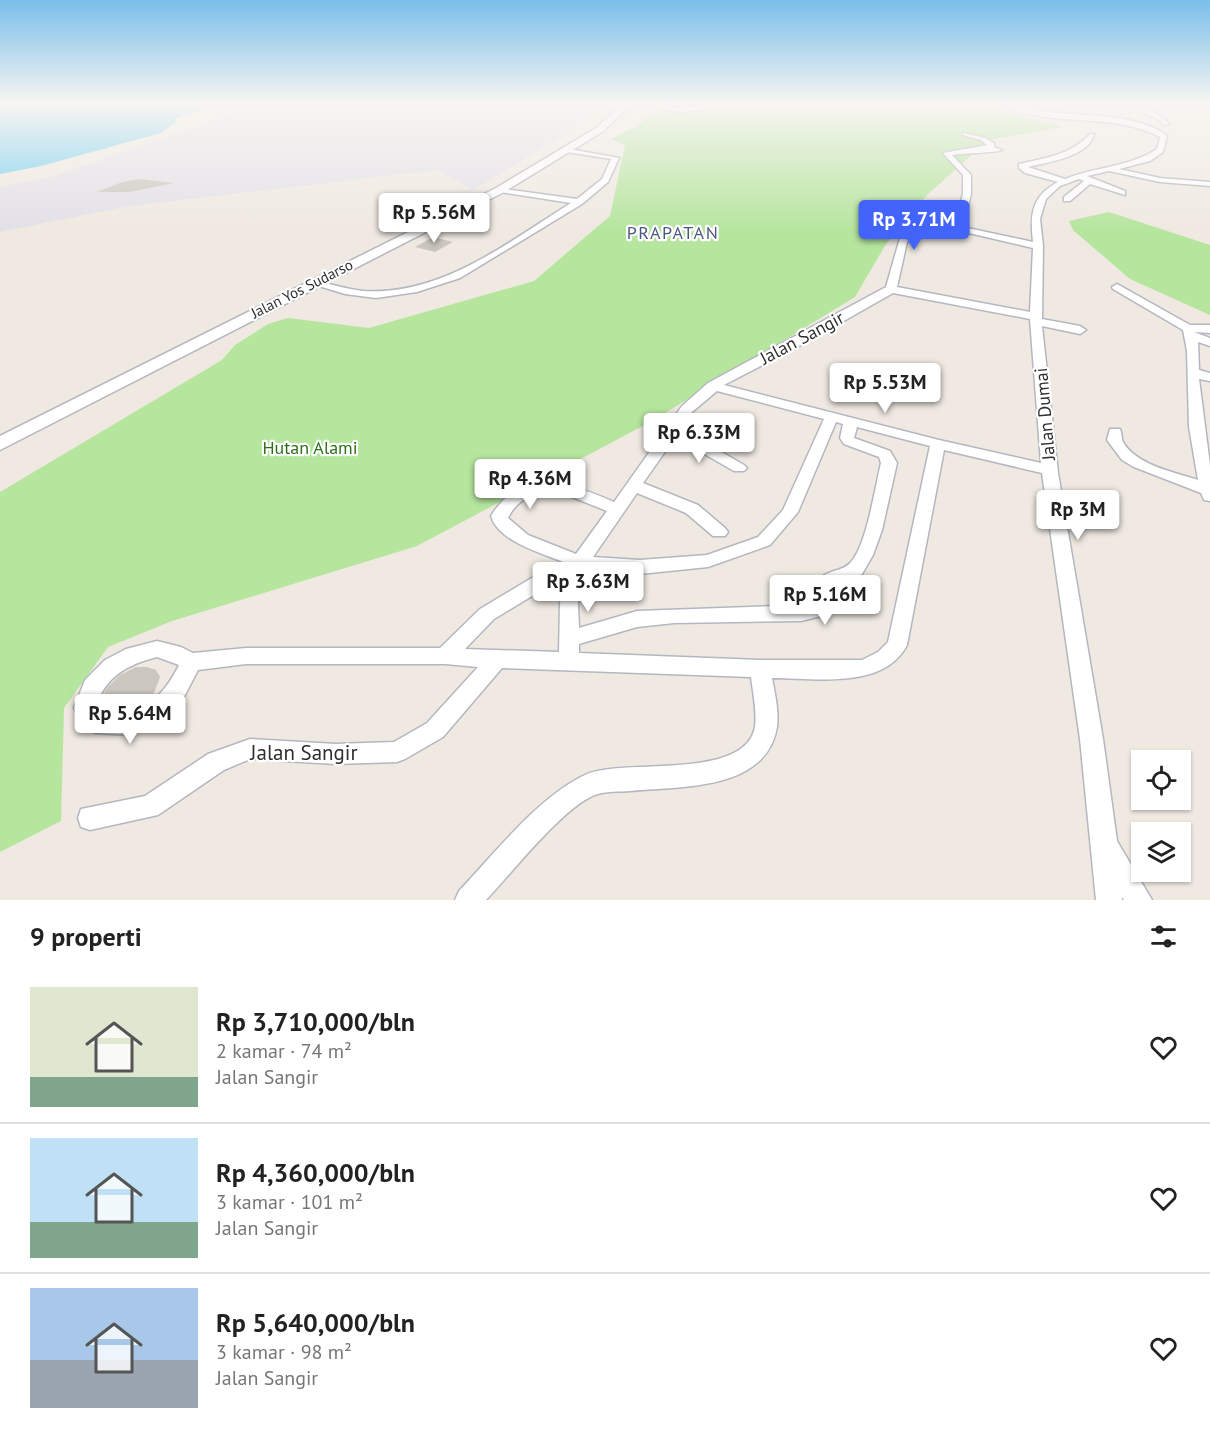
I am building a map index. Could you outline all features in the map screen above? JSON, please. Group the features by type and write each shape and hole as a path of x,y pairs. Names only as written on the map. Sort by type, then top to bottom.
{"main road":[{"name":"Jalan Yos Sudarso","path":"0,444 500,190 573,146"}],"street":[{"path":"958,230 967,194 967,175 947,153 990,146"},
{"path":"1064,181 1028,171 1022,166 1051,159 1082,146"},
{"name":"Jalan Dumai","path":"1109,900 1106,847 1083,675 1050,470 1036,320 1038,246 1035,218 1040,202 1049,189 1079,171 1098,172 1149,159 1162,146"},
{"path":"314,283 360,294 379,295 452,278 468,271 579,202 606,180 615,158 567,150"},
{"path":"1051,159 1070,164"},
{"path":"1110,169 1160,180 1210,184"},
{"path":"1079,171 1089,181 1122,193"},
{"path":"1067,199 1089,181"},
{"path":"500,190 579,202"},
{"path":"1038,246 958,230 921,232 903,240 891,289 1080,330"},
{"path":"1117,287 1210,342"},
{"name":"Jalan Sangir","path":"569,661 569,603 580,562 687,409 713,386 891,289"},
{"path":"1190,332 1210,329"},
{"path":"1190,332 1193,386 1209,493"},
{"path":"1193,372 1210,377"},
{"path":"713,386 938,444 1050,470"},
{"path":"616,509 577,491 549,486 539,487 517,497 501,512 500,520 522,539 580,562 640,567 708,561 764,541 790,512 832,417"},
{"path":"569,639 637,620 674,616 801,614 814,611 819,602 821,587 830,579 851,572 859,566 871,536 890,464 885,454 849,441 847,438 851,421"},
{"path":"1115,432 1114,440 1127,457 1209,493"},
{"path":"669,436 699,445 739,468"},
{"path":"191,662 178,689 160,708 131,725 96,723 85,708 92,686 112,666 133,655 157,649 174,653 191,662 246,656 445,656 497,660 760,669 862,669 878,664 890,655 899,638 938,444"},
{"path":"633,485 692,509 719,532"},
{"name":"Jalan Sangir","path":"445,656 487,614 543,580 580,562"},
{"name":"Jalan Sangir","path":"90,818 149,807 216,762 250,749 336,754 397,752 435,730 497,660"},
{"path":"468,900 554,810 573,795 594,783 726,770 757,750 765,734 767,713 760,669"},
{"path":"1106,847 1139,900"}],"shaded area":[{"path":"140,146 546,146 473,190 437,170 130,206 0,232 0,187 52,177"}],"green space":[{"name":"Hutan Alami","path":"625,146 981,146 927,195 886,244 855,297 652,421 417,546 172,621 108,647 64,708 61,821 0,852 0,492 222,360 235,345 268,324 288,318 369,328 534,281 610,216"},
{"path":"1109,212 1210,245 1210,315 1130,279 1073,230 1069,221"}],"water":[{"path":"0,146 114,146 41,166 0,174"}],"building":[{"path":"139,179 174,183 129,192 97,192 122,182"},
{"path":"433,237 453,242 435,252 415,247"},
{"path":"136,667 156,670 160,677 154,693 136,707 125,711 106,708 102,698 107,688 120,675"}],"district":[{"name":"PRAPATAN","path":"673,233"}]}
